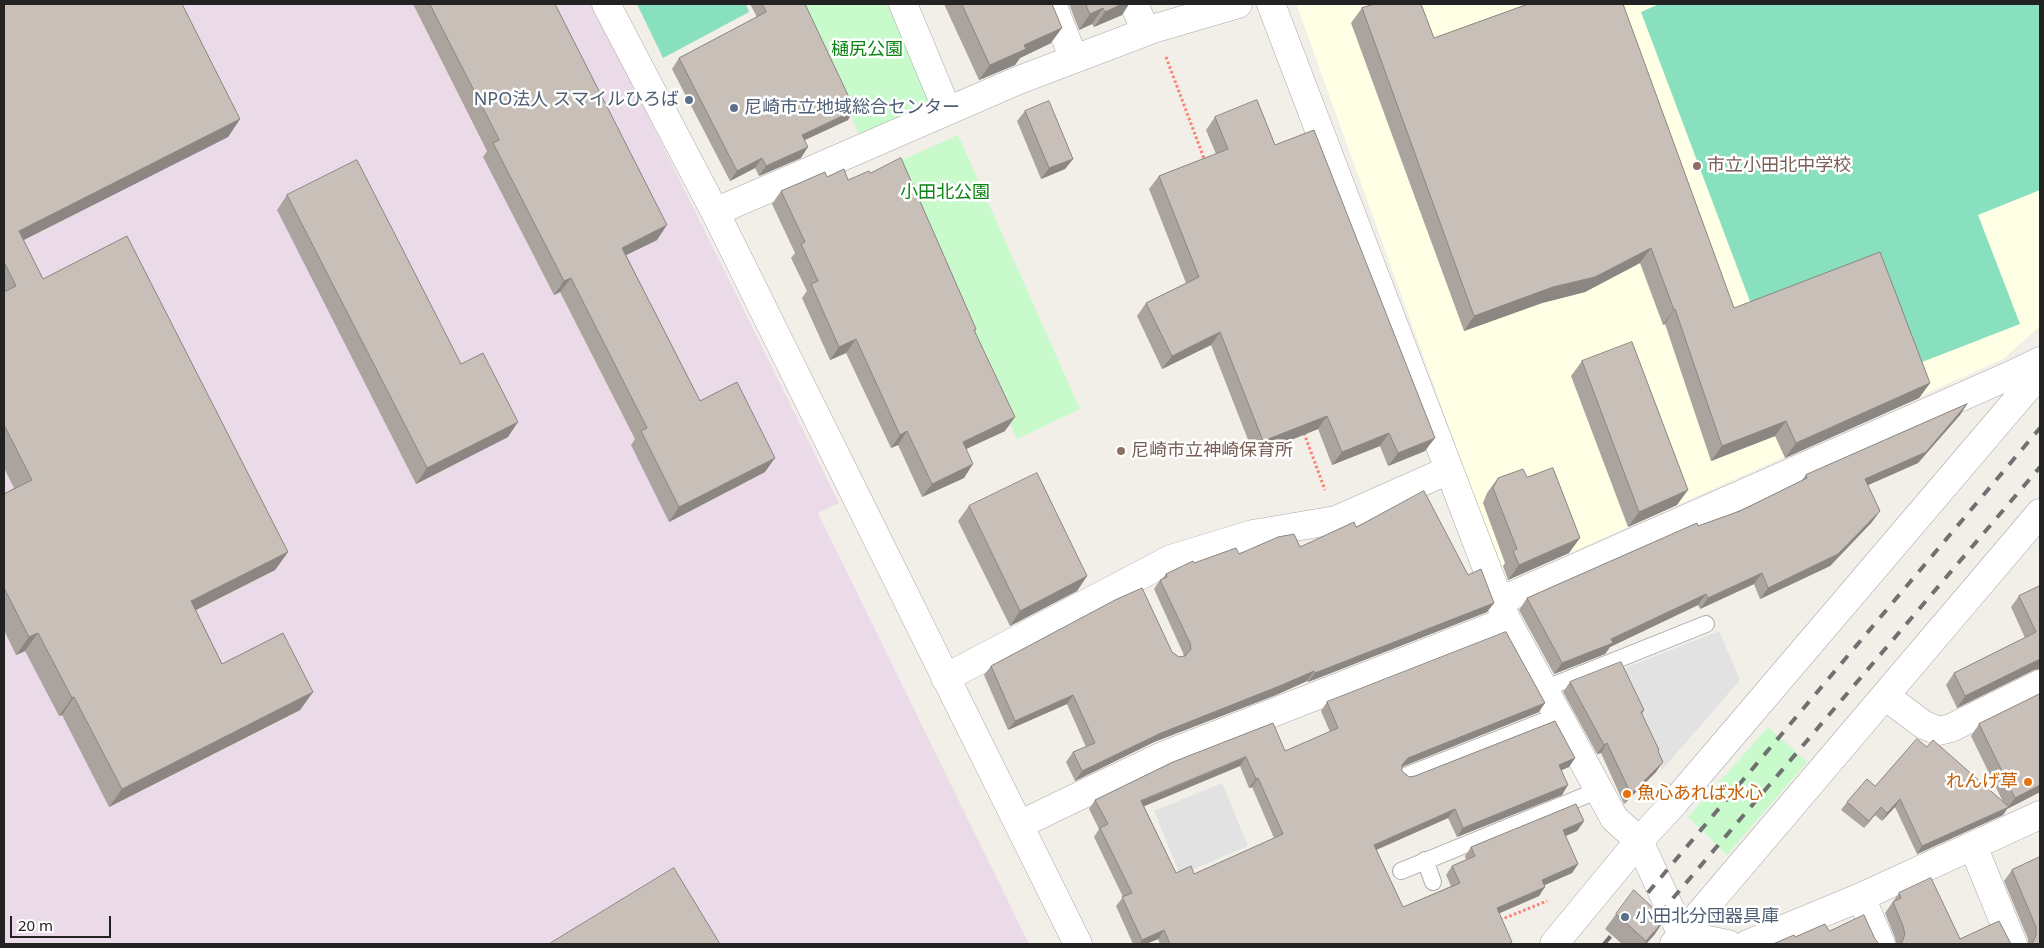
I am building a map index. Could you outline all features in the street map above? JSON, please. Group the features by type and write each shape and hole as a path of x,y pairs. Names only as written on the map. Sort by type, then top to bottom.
{"street":[{"path":"606,4 715,212 1078,944"},
{"path":"903,4 947,110"},
{"path":"1052,4 1074,59"},
{"path":"1134,4 1151,30"},
{"path":"715,212 1019,80 1151,30 1238,4"},
{"path":"1271,4 1504,611 1614,818 1639,841 1678,940"},
{"path":"1018,825 1160,758 1504,611 2040,361"},
{"path":"1554,944 1639,841 1674,803 2040,373"},
{"path":"945,678 1141,586 1172,559 1253,534 1336,520 1449,470"},
{"path":"1678,940 2040,513"},
{"path":"1885,696 1924,725 1939,731 1951,728 2040,684"},
{"path":"1748,944 1861,897 2040,815"},
{"path":"1972,846 2013,944"},
{"path":"1861,897 1881,944"},
{"path":"1678,940 1728,944"}],"lane":[{"path":"1544,689 1706,624"},
{"path":"1405,776 1559,715"},
{"path":"1401,871 1599,790"},
{"path":"1425,860 1433,882"}],"path":[{"path":"1151,30 1207,167"},
{"path":"1302,427 1336,520"},
{"path":"1494,922 1556,897"}],"shaded area":[{"path":"4,4 593,4 839,503 818,513 1029,944 4,944"},
{"name":"市立小田北中学校","path":"1300,4 2040,4 2040,326 2003,359 1505,582 1297,6"},
{"path":"1719,631 1740,680 1662,770 1620,670"},
{"path":"1222,783 1248,846 1180,875 1154,811"}],"green space":[{"path":"637,4 746,4 749,12 663,58"},
{"name":"樋尻公園","path":"801,4 892,4 934,104 860,136"},
{"path":"1659,4 2040,4 2040,190 1978,215 2020,324 1917,364 1751,304 1641,12"},
{"name":"小田北公園","path":"958,135 1080,409 1017,439 893,164"},
{"path":"1768,727 1807,762 1727,855 1688,817"}],"building":[{"path":"4,4 182,4 240,119 19,231 43,279 127,236 288,552 191,601 222,664 283,633 313,692 122,789 38,633 29,637 4,588 4,494 32,480 4,425 4,292 16,286 4,262"},
{"path":"430,4 555,4 667,225 622,248 700,401 737,382 775,458 679,507 641,431 647,428 571,278 564,281 493,143 499,140"},
{"path":"762,4 805,4 855,110 802,135 808,147 766,166 762,158 737,171 679,58 766,12"},
{"path":"962,4 1052,4 1062,28 1024,45 1026,49 990,65"},
{"path":"1086,4 1122,4 1105,12 1103,8 1090,14"},
{"path":"1375,4 1421,4 1434,38 1528,4 1623,4 1734,308 1880,252 1930,383 1796,443 1786,421 1722,446 1675,309 1651,248 1595,277 1553,287 1474,316 1362,8"},
{"path":"1257,100 1275,145 1314,130 1435,438 1398,453 1389,433 1342,452 1327,416 1263,441 1220,332 1172,356 1146,303 1199,277 1159,176 1228,149 1215,117"},
{"path":"1049,101 1073,159 1049,168 1025,111"},
{"path":"901,158 976,329 974,330 1015,417 963,442 973,464 932,484 907,431 900,435 856,339 839,347 811,284 818,281 801,244 805,242 781,191 825,172 827,177 844,169 848,180 869,171 870,173"},
{"path":"357,160 461,364 483,353 518,422 427,468 287,195"},
{"path":"1632,342 1688,490 1639,512 1582,361"},
{"path":"1967,404 1926,452 1865,479 1880,511 1838,554 1768,588 1762,573 1708,598 1706,594 1611,639 1613,643 1562,663 1527,598 1697,523 1698,526 1740,511 1807,478 1806,475"},
{"path":"1553,468 1580,538 1519,565 1513,551 1517,549 1493,488 1498,478 1523,469 1527,477"},
{"path":"1037,473 1087,576 1020,611 969,506"},
{"path":"1424,491 1468,575 1481,569 1494,603 1315,673 1314,671 1161,733 1082,771 1073,752 1095,743 1073,695 1015,721 991,666 1115,600 1142,588 1172,652 1179,657 1185,656 1191,649 1190,643 1160,580 1167,577 1166,574 1193,561 1194,563 1236,548 1239,554 1278,537 1294,534 1300,547 1354,522 1356,527"},
{"path":"2040,586 2040,659 1965,696 1954,673 2036,632 2019,596"},
{"path":"1506,632 1545,703 1408,758 1402,765 1402,771 1409,777 1415,776 1555,721 1575,758 1559,765 1568,785 1463,828 1455,809 1374,845 1403,907 1460,883 1452,866 1475,856 1471,847 1576,804 1584,821 1563,830 1578,864 1542,880 1545,887 1497,908 1512,942 1508,944 1170,944 1164,930 1142,940 1122,897 1132,893 1100,828 1108,824 1095,800 1173,762 1273,723 1285,751 1338,728 1327,702","holes":["1246,757 1256,779 1258,778 1283,834 1194,874 1191,866 1176,873 1141,801"]},
{"path":"1621,662 1644,710 1641,712 1663,762 1631,794 1607,743 1604,745 1570,682"},
{"path":"2040,694 2040,785 2015,798 1979,724"},
{"path":"1917,739 1927,747 1933,740 2009,807 1922,846 1900,799 1887,813 1881,807 1869,821 1847,802 1867,779 1875,786"},
{"path":"2040,857 2040,944 2031,944 2036,935 2036,927 2012,870"},
{"path":"674,868 720,944 551,943"},
{"path":"1931,878 1960,939 1999,921 2011,944 1898,944 1902,942 1905,934 1893,902 1901,898 1899,893"},
{"path":"1634,890 1665,919 1646,941 1616,914"},
{"path":"1864,915 1879,944 1773,944 1825,924 1829,931"}],"railway":[{"path":"1635,908 2040,428"},
{"path":"1634,944 2040,467"},
{"path":"1604,944 1620,925"}],"place":[{"name":"NPO法人 スマイルひろば","path":"689,100"},
{"name":"尼崎市立地域総合センター","path":"734,108"},
{"name":"市立小田北中学校","path":"1697,166"},
{"name":"尼崎市立神崎保育所","path":"1121,451"},
{"name":"れんげ草","path":"2028,782"},
{"name":"魚心あれば水心","path":"1627,794"},
{"name":"小田北分団器具庫","path":"1625,917"}]}
